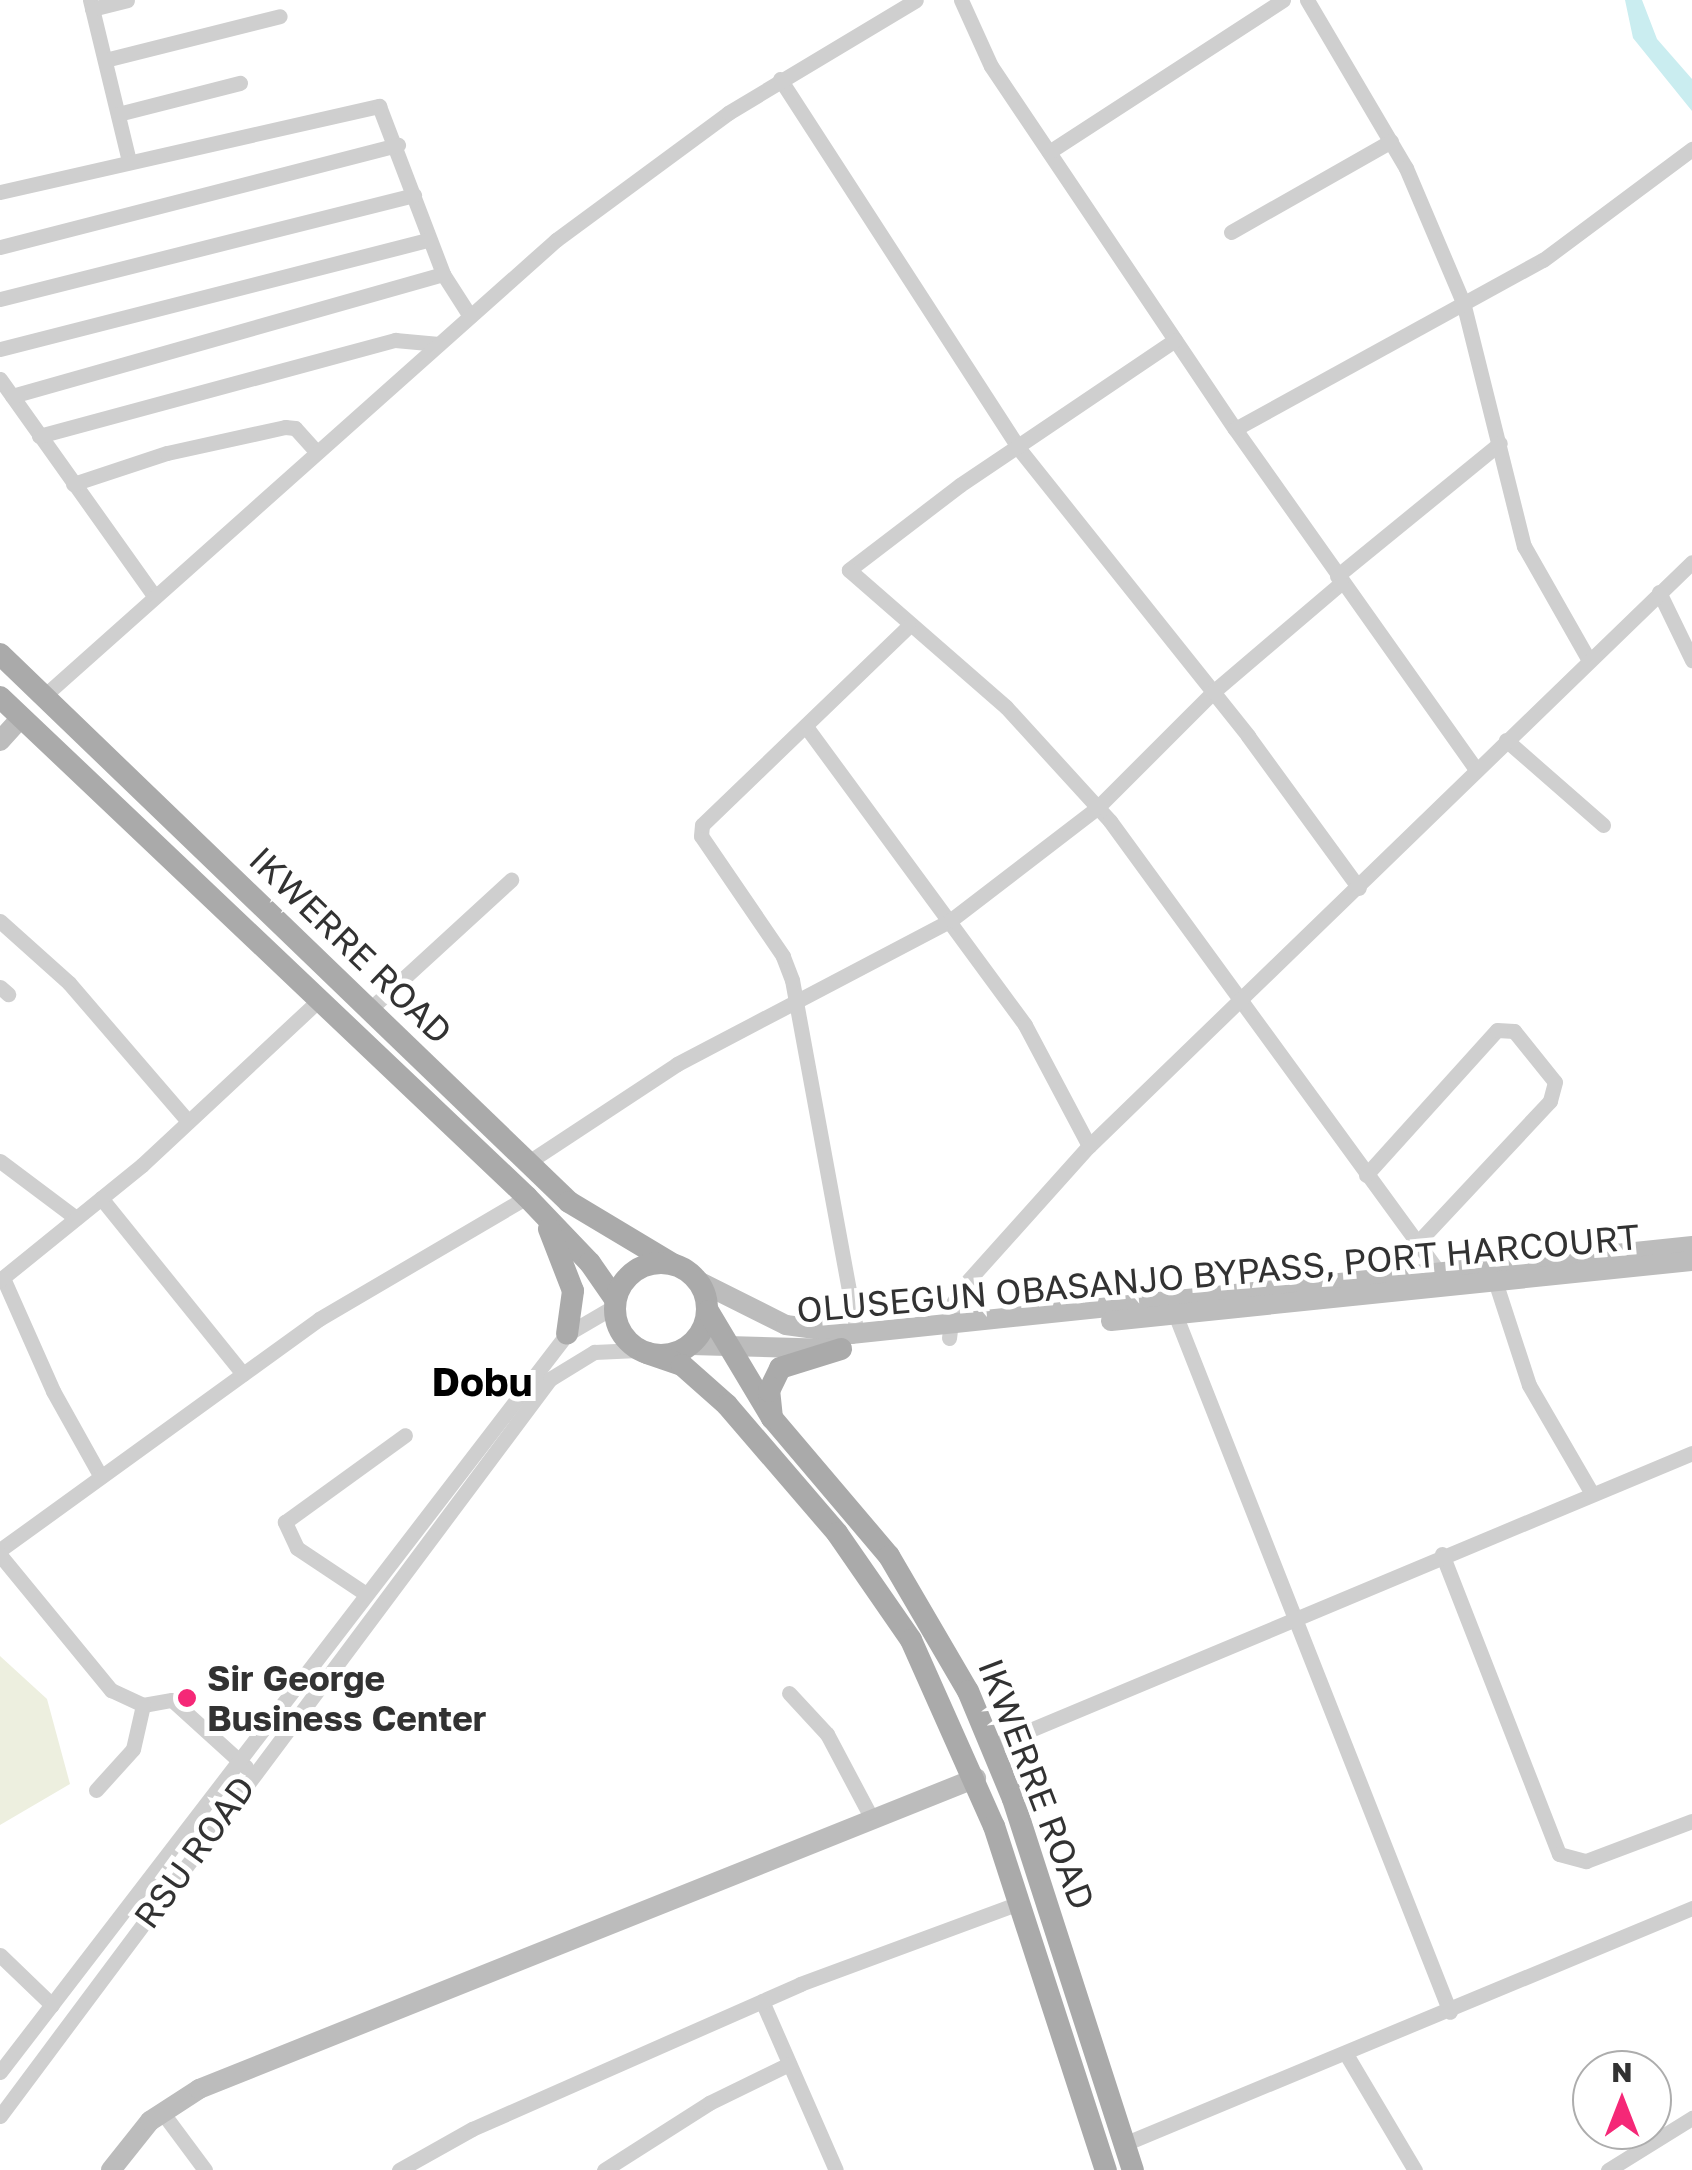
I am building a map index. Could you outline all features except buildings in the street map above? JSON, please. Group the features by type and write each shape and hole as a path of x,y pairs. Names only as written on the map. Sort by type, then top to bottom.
{"main road":[{"name":"IKWERRE ROAD","path":"0,654 527,1163 600,1226 671,1264"},
{"name":"IKWERRE ROAD","path":"0,697 532,1203 590,1262 615,1302"},
{"path":"532,1203 573,1291 567,1334"},
{"path":"671,1264 698,1281 708,1311 690,1345 662,1356 642,1351 618,1328 615,1302 630,1274 671,1264"},
{"name":"IKWERRE ROAD","path":"708,1311 723,1343 772,1418 888,1556 943,1644 992,1746 1133,2170"},
{"path":"772,1418 769,1391 780,1368 849,1341"},
{"name":"IKWERRE ROAD","path":"642,1351 682,1365 711,1389 837,1533 910,1640 976,1778 1106,2170"}],"street":[{"path":"127,0 91,4 129,160"},
{"path":"44,696 153,594 556,240 780,78 916,0"},
{"path":"961,0 991,66 1235,429 1476,770"},
{"path":"1049,152 1283,0"},
{"path":"1307,0 1391,141 1463,302 1524,546 1586,657"},
{"path":"104,60 280,16"},
{"path":"780,78 1020,450 1213,692 1358,888"},
{"path":"118,114 240,83"},
{"path":"0,192 379,106 398,145 429,240 470,316"},
{"path":"1231,232 1391,141"},
{"path":"0,247 398,145"},
{"path":"1235,429 1543,260 1692,149"},
{"path":"0,298 414,195"},
{"path":"0,348 429,240"},
{"path":"12,396 444,274"},
{"path":"40,436 395,340 439,344"},
{"path":"1175,340 853,562 852,576 1006,707 1098,807 1438,1271"},
{"path":"0,379 153,594"},
{"path":"73,484 168,453 285,426 295,428 316,451"},
{"path":"527,1163 677,1064 950,920 1098,807 1213,692 1500,443"},
{"path":"949,1332 965,1284 1088,1146 1358,888 1586,657 1692,562"},
{"path":"1658,592 1692,660"},
{"path":"849,1341 797,1002 782,956 700,836 702,825 908,627"},
{"path":"0,741 20,719"},
{"path":"807,728 1025,1026 1088,1146"},
{"path":"1506,740 1602,825"},
{"path":"368,1010 511,880"},
{"path":"0,921 69,983 188,1120"},
{"path":"101,1477 52,1391 2,1279 102,1198 318,1001"},
{"path":"1366,1175 1498,1030 1514,1031 1555,1082 1550,1102 1417,1243"},
{"path":"0,1161 76,1218"},
{"path":"102,1198 243,1374"},
{"path":"245,1766 172,1700 144,1705 111,1690 0,1553 319,1319 532,1203"},
{"name":"OLUSEGUN OBASANJO BYPASS, PORT HARCOURT","path":"949,1332 1438,1271 1692,1246"},
{"name":"OLUSEGUN OBASANJO BYPASS, PORT HARCOURT","path":"690,1345 849,1341 1175,1314 1692,1261"},
{"name":"OLUSEGUN OBASANJO BYPASS, PORT HARCOURT","path":"698,1281 786,1325 849,1341"},
{"path":"1495,1281 1530,1385 1591,1492"},
{"name":"RSU ROAD","path":"0,2116 366,1594 567,1334 615,1302"},
{"path":"1175,1314 1450,2012"},
{"name":"RSU ROAD","path":"0,2072 550,1379 594,1352 642,1351"},
{"path":"366,1594 297,1548 285,1522 404,1434"},
{"path":"992,1746 1442,1554 1692,1453"},
{"path":"1442,1554 1559,1854 1586,1861 1692,1821"},
{"path":"789,1693 827,1734 872,1820"},
{"path":"96,1790 133,1749 144,1705"},
{"path":"111,2170 162,2112 200,2089 976,1778"},
{"path":"399,2170 472,2129 762,2000 1020,1903"},
{"path":"1124,2144 1450,2012 1692,1908"},
{"path":"0,1955 52,2004"},
{"path":"762,2000 836,2170"},
{"path":"1346,2054 1415,2170"},
{"path":"604,2170 709,2103 789,2064"},
{"path":"162,2112 205,2170"},
{"path":"1608,2170 1692,2118"}],"green space":[{"path":"0,1656 47,1699 70,1784 0,1825"}],"water":[{"path":"1625,0 1642,0 1657,39 1692,79 1692,111 1633,38"}],"place":[{"name":"Sir George Business Center","path":"187,1698"}],"district":[{"name":"Dobu","path":"482,1381"}]}
